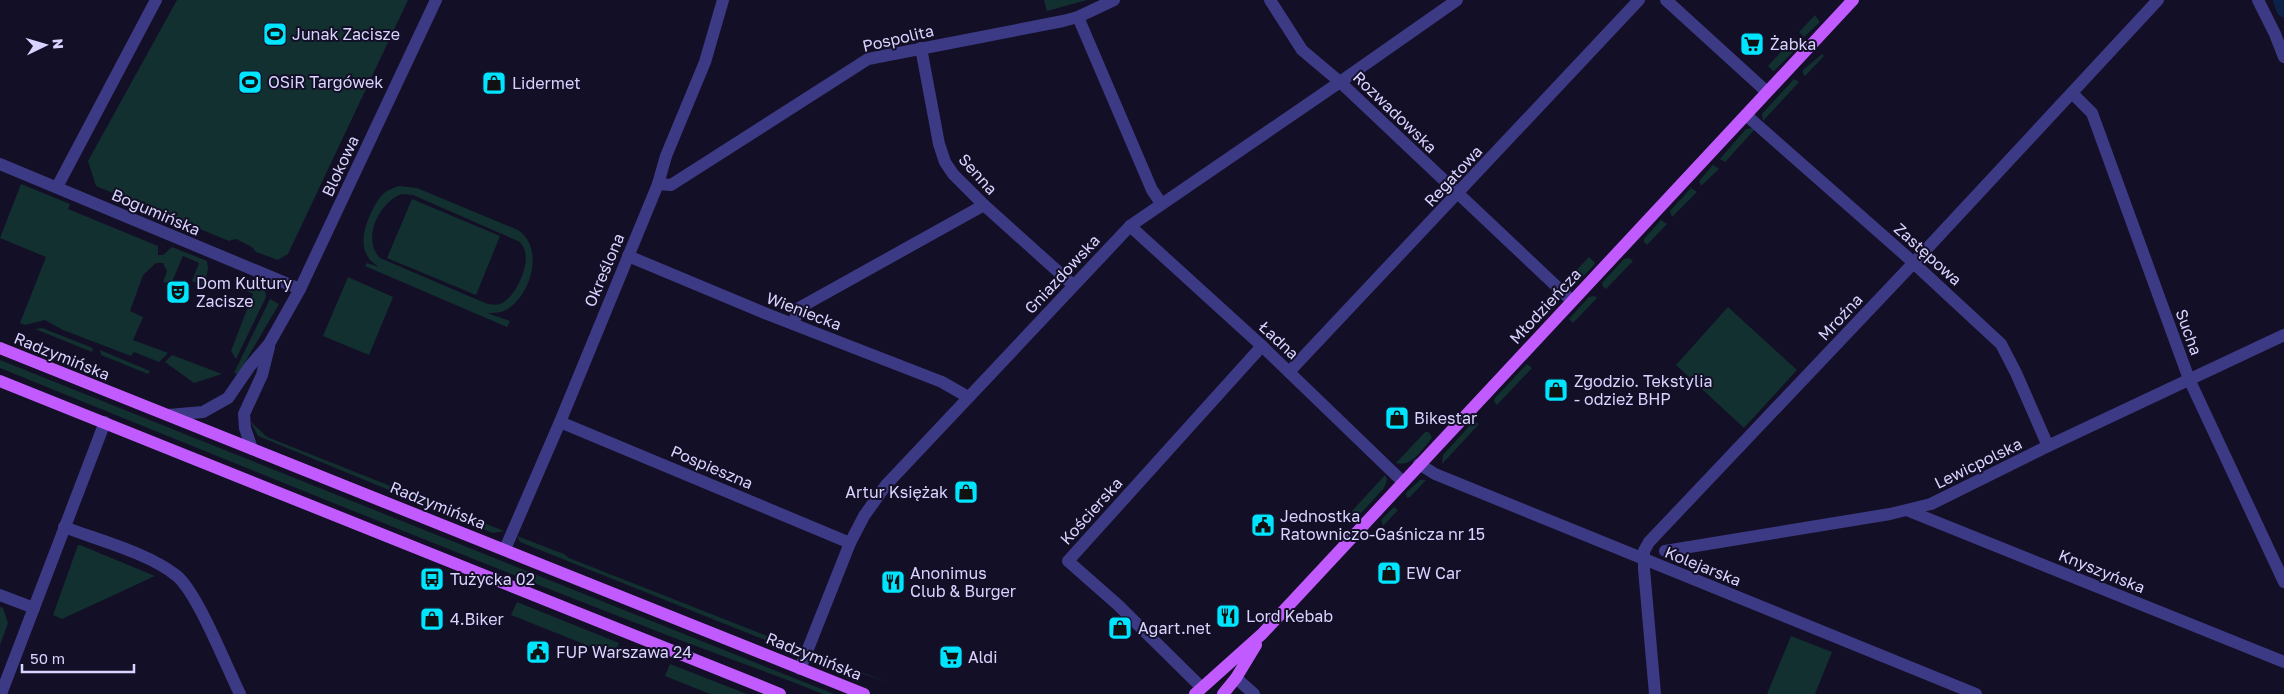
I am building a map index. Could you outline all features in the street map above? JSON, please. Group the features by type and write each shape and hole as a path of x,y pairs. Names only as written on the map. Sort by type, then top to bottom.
{"main road":[{"name":"Młodzieńcza","path":"1198,690 1262,634 1853,0"},
{"name":"Radzymińska","path":"0,348 864,694"},
{"path":"0,381 780,694"},
{"name":"Młodzieńcza","path":"1223,694 1236,678 1262,634"}],"street":[{"path":"57,187 156,0"},
{"name":"Blokowa","path":"168,415 203,412 228,398 250,366 270,344 300,289 436,0"},
{"name":"Określona","path":"505,549 560,422 658,184 666,156 705,62 722,0"},
{"name":"Pospolita","path":"658,184 671,185 868,59 1078,17 1114,0"},
{"name":"Rozwadowska","path":"1270,0 1302,50 1340,82 1572,301"},
{"name":"Gniazdowska","path":"800,669 850,543 864,516 886,484 1130,226 1457,0"},
{"name":"Regatowa","path":"1289,372 1639,0"},
{"path":"1666,0 1767,92"},
{"name":"Mroźna","path":"1643,559 1644,551 1649,542 1914,263 2158,0"},
{"path":"2258,0 2276,34 2284,57"},
{"path":"1078,17 1152,190 1161,203"},
{"name":"Senna","path":"921,48 939,144 945,162 953,174 984,205 1074,285"},
{"name":"Sucha","path":"2072,93 2092,113 2189,380 2284,582"},
{"name":"Zastępowa","path":"1746,115 1914,263 2001,344 2012,364 2048,446"},
{"name":"Bogumińska","path":"0,164 300,289"},
{"path":"793,324 799,308 984,205"},
{"name":"Ładna","path":"1130,226 1262,346 1403,482"},
{"name":"Wieniecka","path":"628,256 793,324 942,382 968,397"},
{"name":"Lewicpolska","path":"1665,551 1909,510 1931,504 2048,446 2284,335"},
{"name":"Blokowa","path":"252,449 245,428 244,414 262,375 270,344"},
{"name":"Kościerska","path":"1198,690 1118,604 1068,561 1262,346"},
{"path":"1,694 105,422"},
{"name":"Pospieszna","path":"560,422 850,543"},
{"name":"Kolejarska","path":"1420,464 1434,474 1976,694"},
{"name":"Knyszyńska","path":"1909,510 2284,662"},
{"path":"64,527 152,561 177,576 194,601 240,694"},
{"path":"1643,559 1655,694"},
{"path":"0,595 34,608"},
{"path":"1236,678 1254,694"}],"green space":[{"name":"OSiR Targówek","path":"177,0 408,0 288,254 278,260 256,252 252,247 236,239 229,241 96,186 88,161"},
{"path":"1044,0 1087,0 1047,11"},
{"path":"1815,15 1820,22 1804,37 1799,32"},
{"path":"1794,38 1799,43 1799,46 1773,71 1768,66"},
{"path":"1822,54 1824,56 1805,76 1803,70"},
{"path":"1794,79 1799,82 1763,121 1762,114"},
{"path":"1746,129 1755,129 1725,162 1720,159"},
{"path":"1713,165 1719,169 1701,186 1699,181"},
{"path":"21,184 70,204 68,209 158,246 158,255 163,255 172,247 207,261 208,268 205,286 192,281 199,263 183,256 171,284 163,282 167,271 163,263 156,263 143,275 130,311 143,317 133,340 168,353 159,362 134,352 131,356 63,330 45,320 25,325 20,323 46,257 0,238"},
{"path":"399,186 417,188 518,230 526,238 531,248 533,260 532,272 528,283 515,303 506,310 487,313 510,321 507,327 365,266 367,263 379,267 368,258 364,247 365,231 370,215 382,195 388,190","holes":["402,194 413,195 520,242 525,251 525,265 517,287 509,298 499,304 485,303 380,258 372,241 373,231 380,212 394,198"]},
{"path":"1691,188 1697,192 1672,217 1670,211"},
{"path":"412,199 500,236 476,295 387,258"},
{"path":"1661,220 1667,224 1647,245 1644,239"},
{"path":"1589,257 1595,263 1594,265 1575,285 1566,285 1564,283"},
{"path":"1629,258 1633,261 1606,289 1603,287 1602,283 1624,259"},
{"path":"348,277 393,297 369,355 323,336"},
{"path":"258,282 264,284 266,297 236,359 231,351 253,294 245,290 246,284"},
{"path":"1595,296 1597,298 1573,323 1569,319 1589,297"},
{"path":"270,299 279,304 238,374 234,373"},
{"path":"1728,307 1797,370 1744,428 1676,365"},
{"path":"42,328 93,348 92,352 35,329"},
{"path":"100,350 150,371 148,374 101,355"},
{"path":"172,355 222,374 194,383 165,362"},
{"path":"0,360 834,694 823,694 397,529 0,368"},
{"path":"1527,364 1532,368 1497,405 1494,402 1495,398"},
{"path":"250,421 267,437 504,531 493,533 258,436"},
{"path":"1474,421 1479,424 1442,464 1443,455"},
{"path":"1425,432 1429,432 1432,438 1421,452 1407,463 1396,463"},
{"path":"1385,475 1387,480 1384,488 1351,524 1343,521"},
{"path":"1420,480 1426,480 1407,498 1406,493"},
{"path":"1394,507 1398,510 1383,526 1381,520"},
{"path":"517,536 795,647 786,648 755,636 520,542"},
{"path":"78,545 155,576 62,619 53,615"},
{"path":"517,602 619,643 614,656 511,615"},
{"path":"0,607 3,608 8,623 0,645"},
{"path":"1791,636 1832,652 1815,694 1767,694"},
{"path":"820,657 892,684 839,665 838,668 824,663"},
{"path":"670,664 747,694 710,694 665,676"}],"waterway":[{"path":"2281,0 2284,9"}],"place":[{"name":"Junak Zacisze","path":"275,34"},
{"name":"Żabka","path":"1752,44"},
{"name":"OSiR Targówek","path":"250,82"},
{"name":"Lidermet","path":"494,83"},
{"name":"Dom Kultury Zacisze","path":"178,292"},
{"name":"Zgodzio. Tekstylia - odzież BHP","path":"1556,390"},
{"name":"Bikestar","path":"1397,418"},
{"name":"Artur Księżak","path":"966,492"},
{"name":"Jednostka Ratowniczo-Gaśnicza nr 15","path":"1263,525"},
{"name":"EW Car","path":"1389,573"},
{"name":"Tużycka 02","path":"432,579"},
{"name":"Anonimus Club & Burger","path":"893,582"},
{"name":"Lord Kebab","path":"1228,616"},
{"name":"4.Biker","path":"432,619"},
{"name":"Agart.net","path":"1120,628"},
{"name":"FUP Warszawa 24","path":"538,652"},
{"name":"Aldi","path":"951,657"}]}
